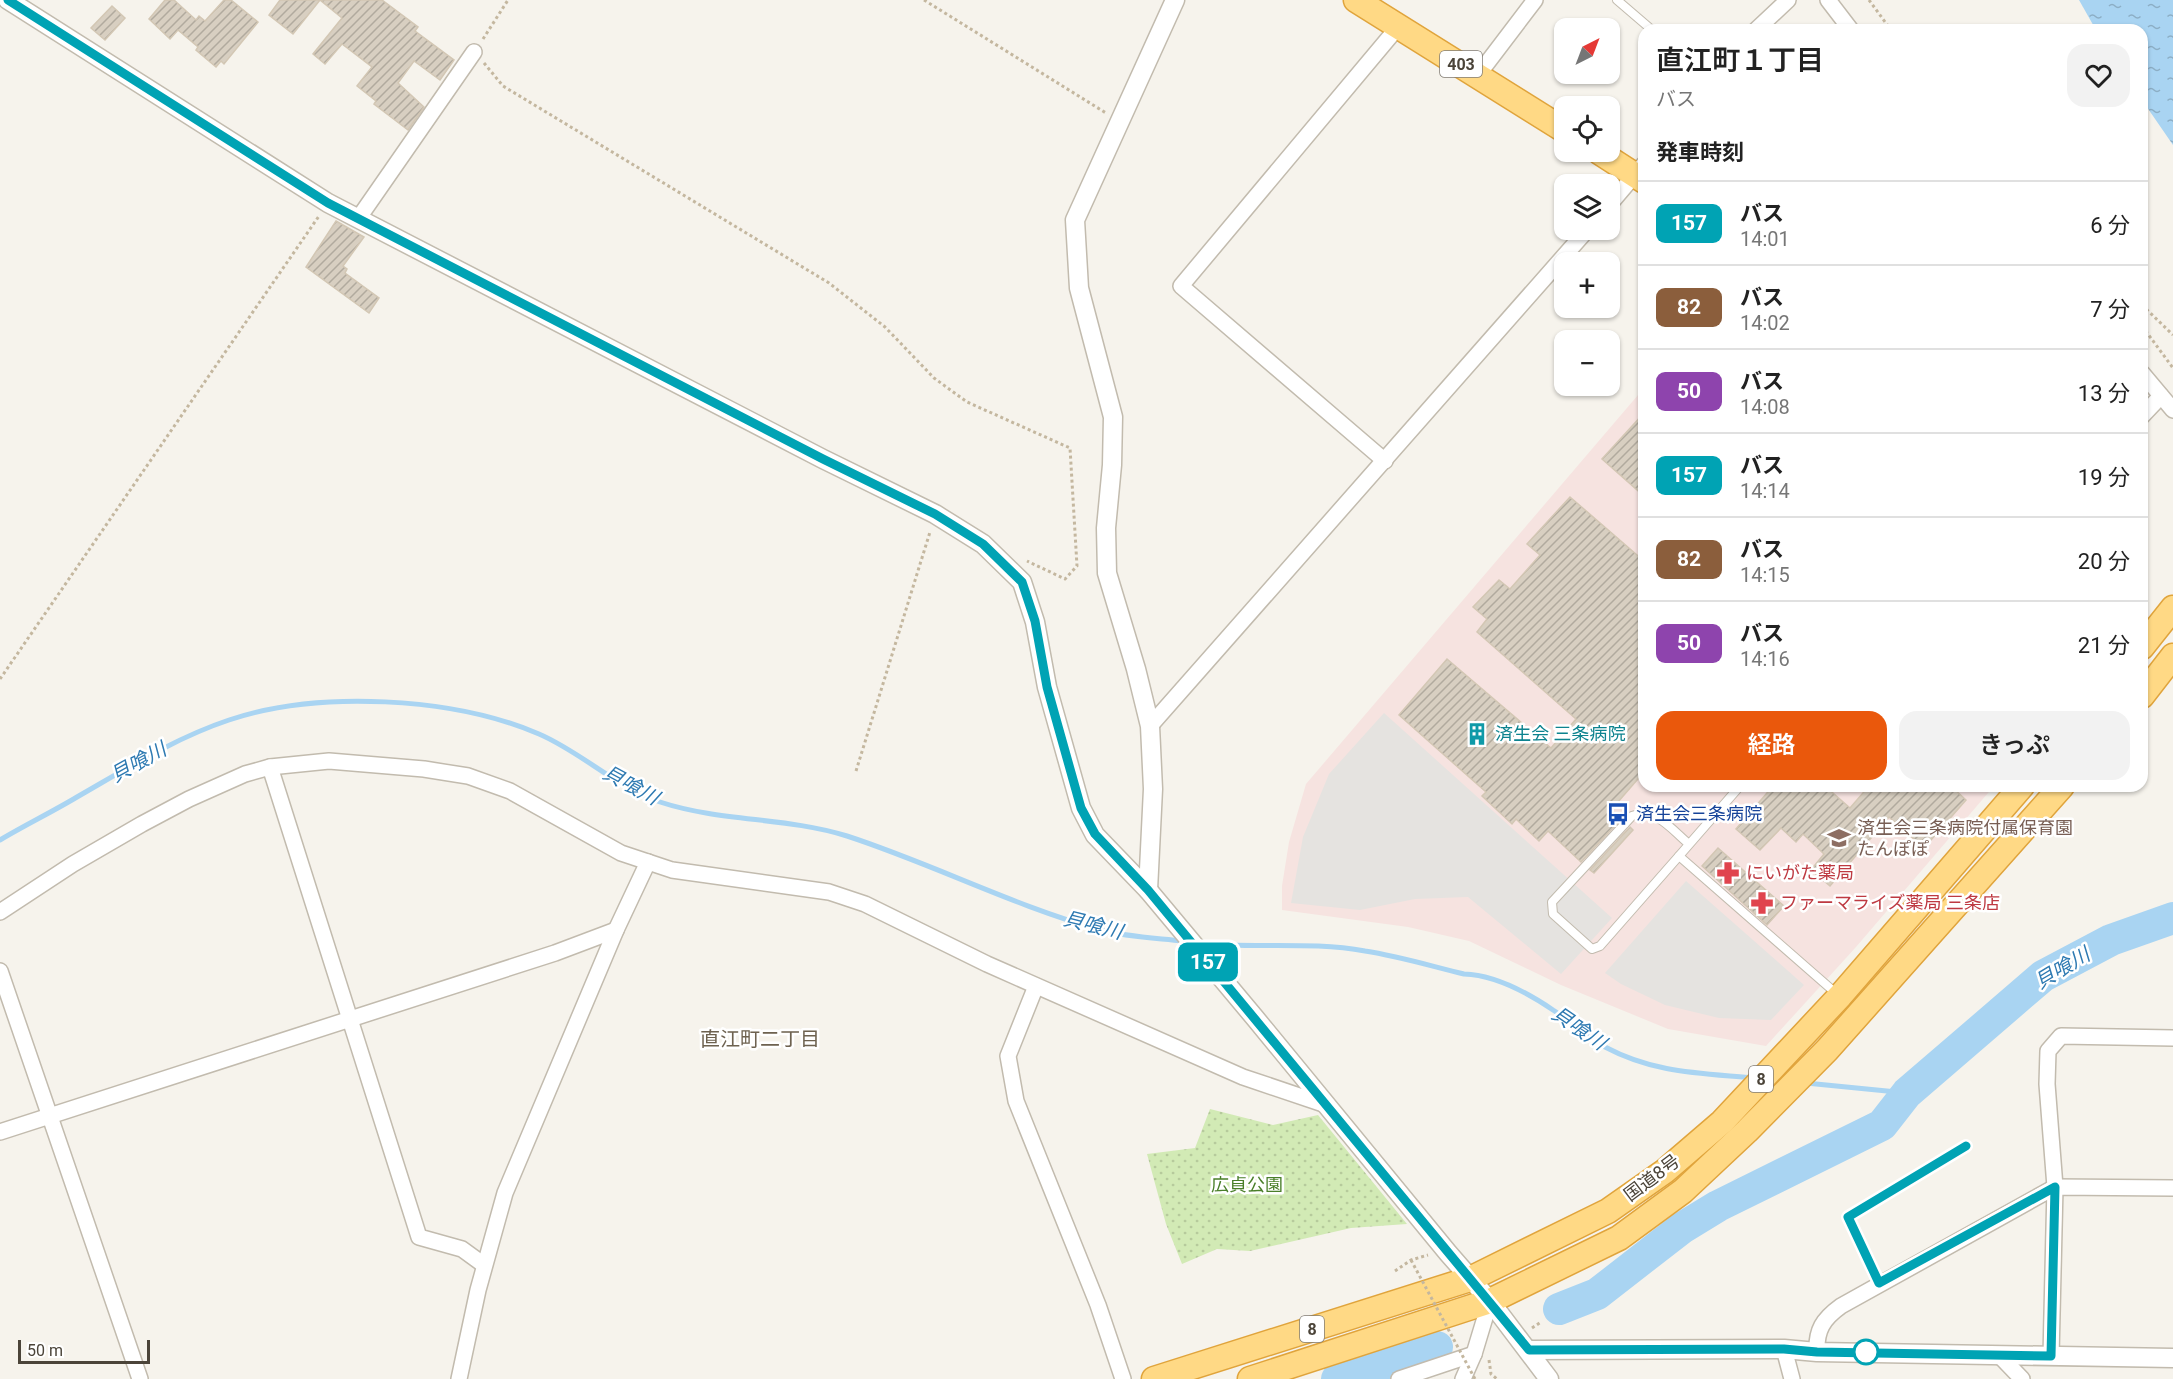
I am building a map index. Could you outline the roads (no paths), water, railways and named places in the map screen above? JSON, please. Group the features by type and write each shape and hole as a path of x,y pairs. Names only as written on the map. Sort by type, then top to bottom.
{"highway":[{"name":"403","path":"1356,0 1554,124"},
{"path":"1619,162 1638,172"},
{"path":"2153,634 2173,608"},
{"path":"2148,688 2173,656"},
{"name":"国道8号","path":"1154,1379 1470,1279 1608,1211 1665,1171 1722,1122 1840,996 2017,792"},
{"name":"国道8号","path":"1250,1379 1490,1301 1619,1238 1683,1191 1747,1131 1827,1050 2057,792"}],"street":[{"path":"8,0 328,203 823,459 935,514 983,544 1022,582 1035,621 1047,687 1081,808 1095,834 1149,892 1235,994 1490,1301 1549,1379"},
{"path":"1149,892 1153,789 1150,726 1136,669 1107,573 1106,528 1112,465 1113,417 1079,288 1075,220 1174,0"},
{"path":"1478,75 1535,0"},
{"path":"1762,24 1788,0"},
{"path":"1828,0 1846,24"},
{"path":"1385,461 1181,286 1398,27"},
{"path":"358,219 474,52"},
{"path":"1620,194 1638,176"},
{"path":"1150,726 1578,240"},
{"path":"2148,380 2173,410"},
{"path":"2148,410 2161,396"},
{"path":"0,912 73,864 189,798 245,774 270,768 329,761 468,776 510,791 621,853 672,870 828,892 865,904 1036,986 1243,1077 1326,1105"},
{"path":"270,768 419,1237 462,1249 484,1265"},
{"path":"459,1379 484,1265 505,1193 615,930 648,862"},
{"path":"0,1132 555,953 615,930"},
{"path":"0,971 48,1117 140,1379"},
{"path":"1036,986 1008,1056 1016,1101 1098,1305 1123,1379"},
{"path":"2051,1356 2055,1187 2047,1084 2048,1052 2061,1036 2173,1038"},
{"path":"1817,1352 1816,1336 1826,1317 1879,1283 2055,1187 2173,1188"},
{"path":"1463,1379 1474,1354 1490,1301"},
{"path":"1529,1350 1784,1349 1817,1352 2173,1358"},
{"path":"1784,1349 1792,1379"},
{"path":"1400,1379 1474,1354"},
{"path":"1999,1355 2022,1379"}],"lane":[{"path":"1617,0 1645,24"},
{"path":"1689,844 1655,815 1642,812 1632,816 1552,902 1552,914 1592,949 1600,946 1735,792"},
{"path":"1679,856 1840,996"},
{"path":"1879,1283 1848,1217 1966,1146"}],"water":[{"path":"2079,0 2173,0 2173,145 2148,109 2148,24 2093,24"}],"waterway":[{"name":"貝喰川","path":"0,840 151,755 209,727 229,720 264,710 303,704 344,701 427,705 467,712 539,734 569,750 628,788 660,802 706,813 801,825 847,836 1069,920 1121,934 1183,941"},
{"path":"1559,1309 1597,1294 1682,1228 1718,1206 1882,1125 1907,1093 2043,976 2111,940 2173,918"},
{"name":"貝喰川","path":"1198,943 1344,948 1475,975 1499,981 1533,997 1591,1039 1623,1056 1659,1067 1752,1078"},
{"name":"貝喰川","path":"1806,1083 1907,1093"},
{"path":"1337,1379 1437,1347"}],"place":[{"name":"済生会 三条病院","path":"1477,734"},
{"name":"済生会三条病院","path":"1618,814"},
{"name":"済生会三条病院付属保育園 たんぽぽ","path":"1839,838"},
{"name":"にいがた薬局","path":"1728,873"},
{"name":"ファーマライズ薬局 三条店","path":"1762,903"}],"district":[{"name":"直江町二丁目","path":"760,1039"}],"park label":[{"name":"広貞公園","path":"1247,1185"}]}
